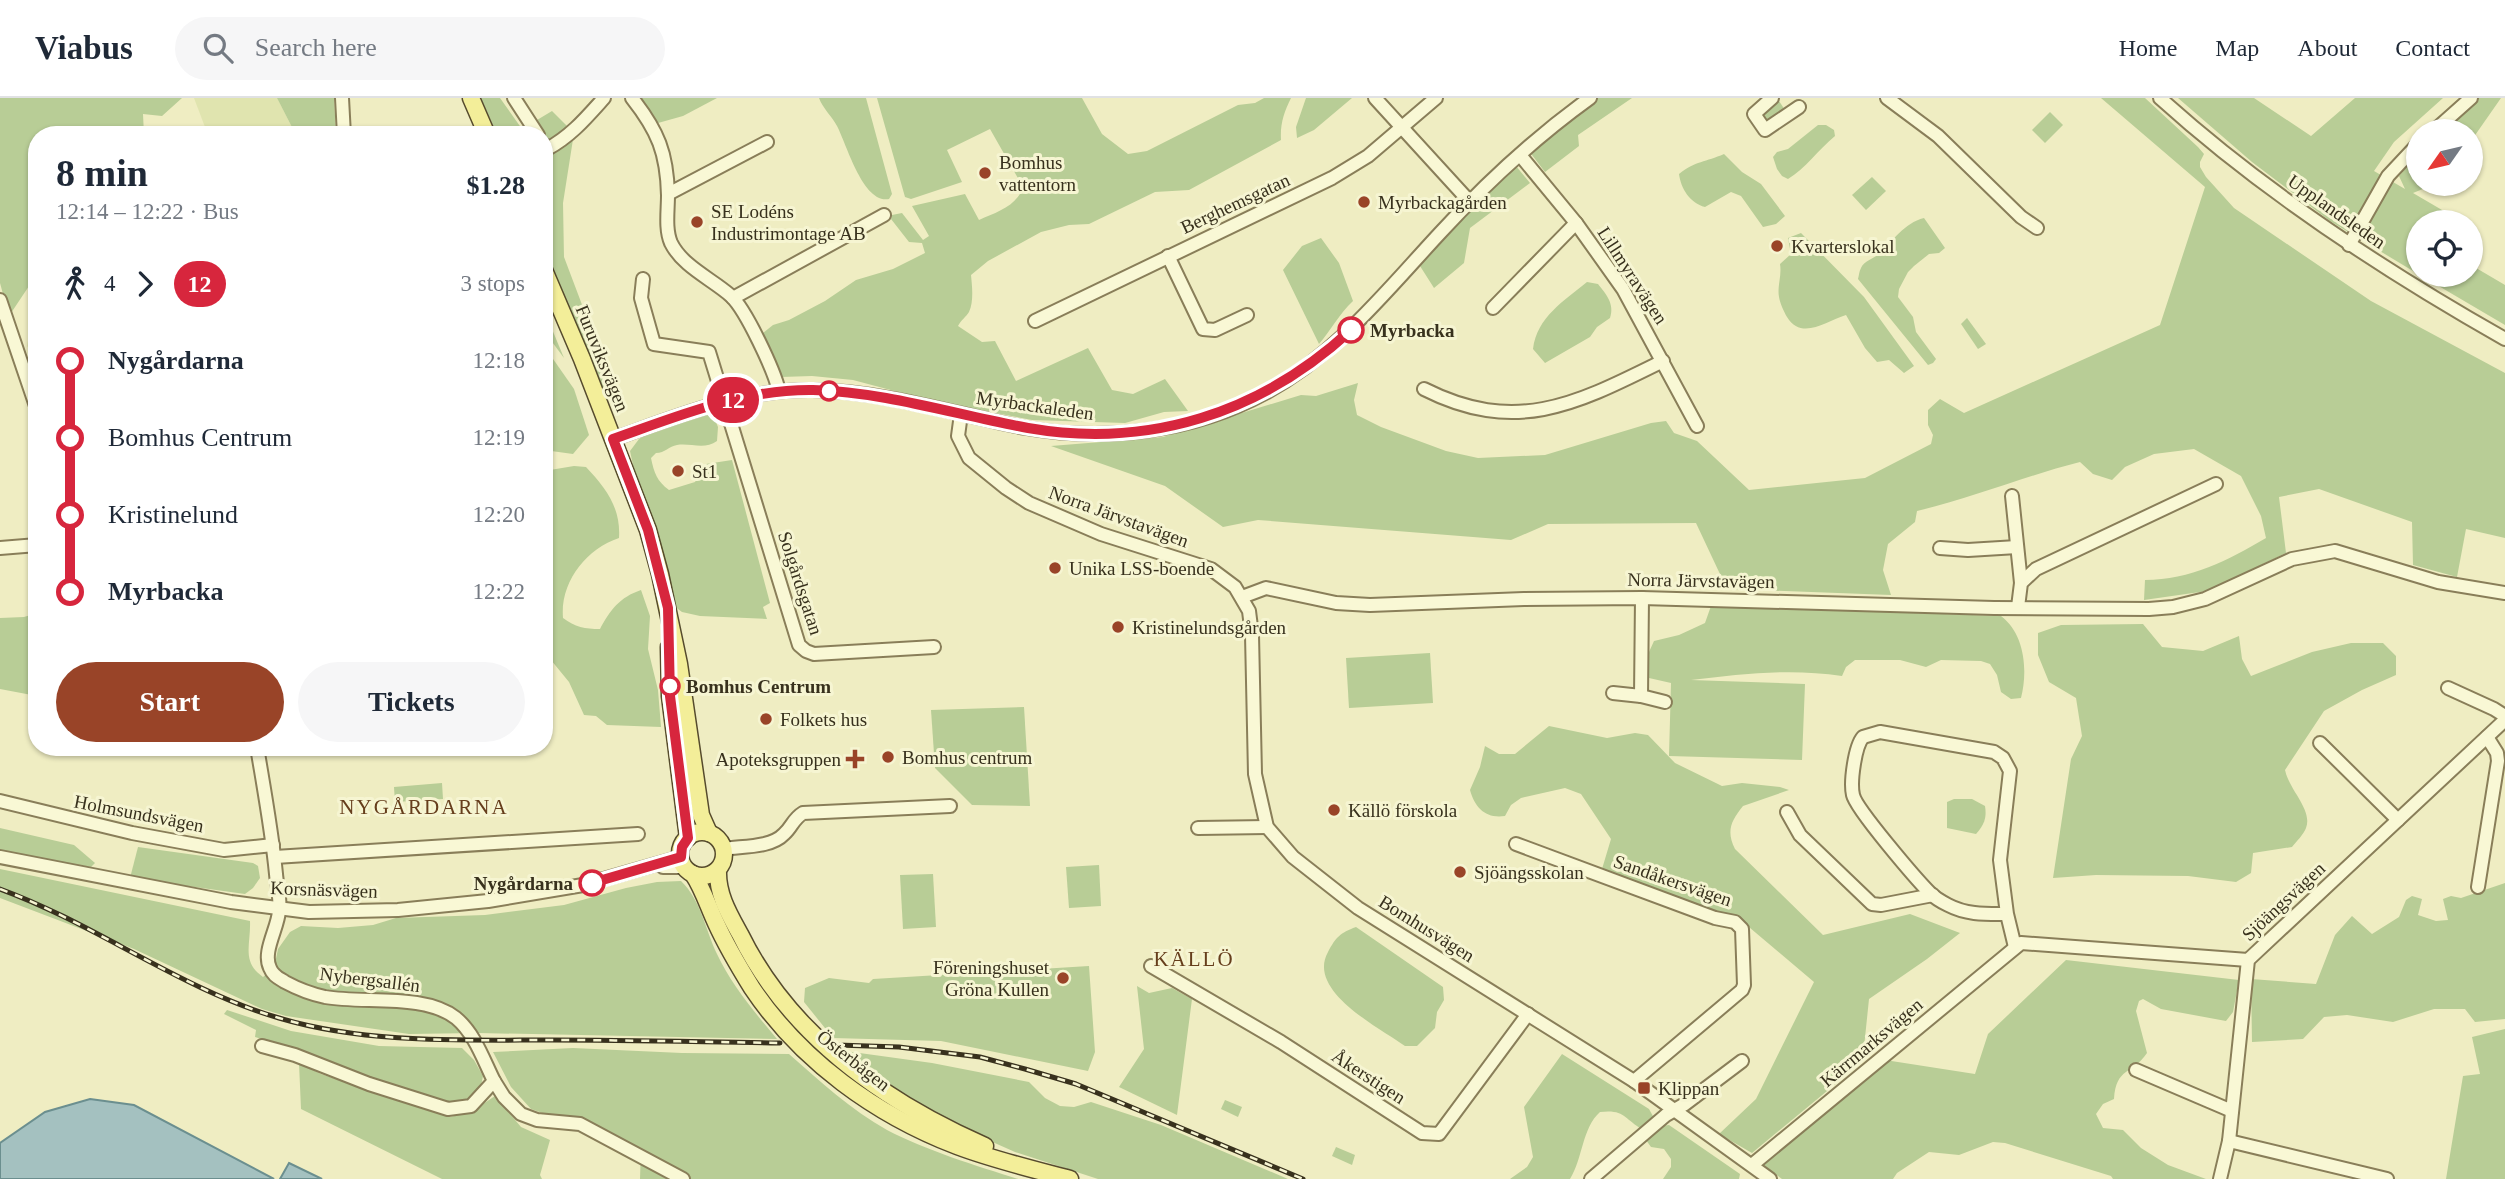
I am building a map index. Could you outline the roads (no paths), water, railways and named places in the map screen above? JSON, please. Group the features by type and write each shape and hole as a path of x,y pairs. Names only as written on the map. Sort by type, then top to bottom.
{"main road":[{"path":"471,98 483,126"},
{"name":"Furuviksvägen","path":"553,292 648,530 679,664 701,815 709,833"},
{"name":"Furuviksvägen","path":"670,624 670,696 688,838"},
{"path":"696,833 709,833 718,838 724,849 723,861 718,870 705,876 686,866 682,847 688,838 696,833"},
{"name":"Österbågen","path":"686,866 700,884 724,939 753,989 774,1017 831,1074 874,1105 924,1132 974,1152 1071,1179"},
{"name":"Österbågen","path":"718,870 724,903 766,981 812,1035 901,1104 926,1118 999,1152 1071,1179"}],"street":[{"path":"342,98 344,126"},
{"path":"514,98 532,126"},
{"path":"553,145 581,124 604,98"},
{"path":"632,98 652,124 661,144 668,194 668,230 673,246 691,265 733,298 771,365 779,391"},
{"path":"1375,98 1470,202"},
{"name":"Berghemsgatan","path":"1035,321 1332,178 1368,156 1436,98"},
{"name":"Myrbackaleden","path":"613,439 725,401 779,391 813,390 864,394 1028,428 1093,434 1138,432 1173,426 1237,406 1286,381 1331,348 1376,304 1470,202 1520,155 1590,98"},
{"path":"1772,98 1754,114 1765,130 1799,107"},
{"path":"1887,98 1948,144 2021,216 2037,228"},
{"name":"Upplandsleden","path":"2160,98 2260,181 2350,245 2434,299 2505,339"},
{"path":"2447,119 2470,98"},
{"path":"668,194 767,142"},
{"name":"Lillmyravägen","path":"1520,155 1576,223 1623,289 1697,426"},
{"path":"2350,245 2388,176 2406,157"},
{"path":"733,298 884,215"},
{"path":"1493,308 1576,223"},
{"path":"1168,256 1203,330 1215,330 1247,315"},
{"path":"643,279 642,298 654,344 709,352 725,401"},
{"path":"0,300 28,382"},
{"path":"1424,389 1446,400 1478,409 1513,412 1538,410 1590,397 1662,360"},
{"name":"Solgårdsgatan","path":"725,401 794,632 802,649 814,654 934,647"},
{"name":"Norra Järvstavägen","path":"961,414 958,436 963,450 981,469 1019,497 1060,518 1101,534 1211,569 1226,578 1242,597 1266,588 1336,603 1370,606 1524,599 1642,598 2018,607 2173,607 2217,594 2292,559 2335,551 2438,582 2505,593"},
{"path":"2021,583 2046,563 2216,484"},
{"path":"2012,496 2021,583 2018,607"},
{"path":"0,548 28,546"},
{"path":"1940,548 1968,550 2017,547"},
{"name":"Bomhusvägen","path":"1242,597 1249,611 1253,638 1255,774 1267,827 1293,857 1358,908 1634,1081 1770,1179"},
{"path":"1641,696 1642,598"},
{"path":"2448,688 2494,709 2505,718"},
{"path":"1613,693 1665,702"},
{"name":"Sjöängsvägen","path":"2220,1179 2229,1141 2248,960 2505,718"},
{"path":"2007,914 1970,914 1933,895 1871,822 1853,796 1857,747 1863,737 1880,732 1993,752 2007,762 2010,771 2000,860 2007,914 2015,947 2027,943 2248,960"},
{"path":"2478,887 2498,761 2497,753 2487,737"},
{"path":"2320,743 2398,820"},
{"path":"258,756 274,851 280,910"},
{"name":"Holmsundsvägen","path":"0,801 107,827 224,849 274,851 638,834"},
{"path":"724,849 770,843 788,831 796,817 803,813 950,806"},
{"path":"1787,812 1800,835 1872,904 1881,905 1933,895"},
{"path":"1198,828 1267,827"},
{"name":"Sandåkersvägen","path":"1516,844 1715,918 1731,921 1742,929 1744,985 1741,990 1634,1081"},
{"name":"Korsnäsvägen","path":"0,856 71,872 280,910 309,912 387,911 488,901 583,885 649,867 686,866"},
{"name":"Nybergsallén","path":"280,910 268,956 268,964 276,977 299,989 326,997 395,1002 444,1011 455,1017 475,1040 504,1097 522,1114 537,1120 580,1125 682,1179"},
{"name":"Kärrmarksvägen","path":"1752,1165 2015,947"},
{"name":"Åkerstigen","path":"1151,966 1281,1042 1422,1133 1431,1135 1439,1134 1528,1014"},
{"path":"262,1046 448,1109 471,1105 494,1081"},
{"path":"1591,1179 1675,1110 1742,1061"},
{"path":"2136,1070 2232,1111"},
{"path":"2229,1141 2387,1179"}],"water":[{"path":"90,1099 134,1105 274,1179 0,1179 0,1143 45,1112"},
{"path":"289,1163 322,1179 280,1179"}],"railway":[{"path":"0,889 70,920 207,991 243,1006 312,1026 414,1039 780,1043"},
{"path":"837,1045 899,1047 980,1057 1025,1069 1076,1084 1303,1179"}],"place":[{"name":"Bomhus vattentorn","path":"985,173"},
{"name":"Myrbackagården","path":"1364,202"},
{"name":"SE Lodéns Industrimontage AB","path":"697,222"},
{"name":"Kvarterslokal","path":"1777,246"},
{"name":"Myrbacka","path":"1351,330"},
{"name":"St1","path":"678,471"},
{"name":"Unika LSS-boende","path":"1055,568"},
{"name":"Kristinelundsgården","path":"1118,627"},
{"name":"Bomhus Centrum","path":"670,686"},
{"name":"Folkets hus","path":"766,719"},
{"name":"Bomhus centrum","path":"888,757"},
{"name":"Apoteksgruppen","path":"855,759"},
{"name":"Källö förskola","path":"1334,810"},
{"name":"Sjöängsskolan","path":"1460,872"},
{"name":"Nygårdarna","path":"592,883"},
{"name":"Föreningshuset Gröna Kullen","path":"1063,978"},
{"name":"Klippan","path":"1644,1088"}],"district":[{"name":"NYGÅRDARNA","path":"424,807"},
{"name":"KÄLLÖ","path":"1194,959"}]}
